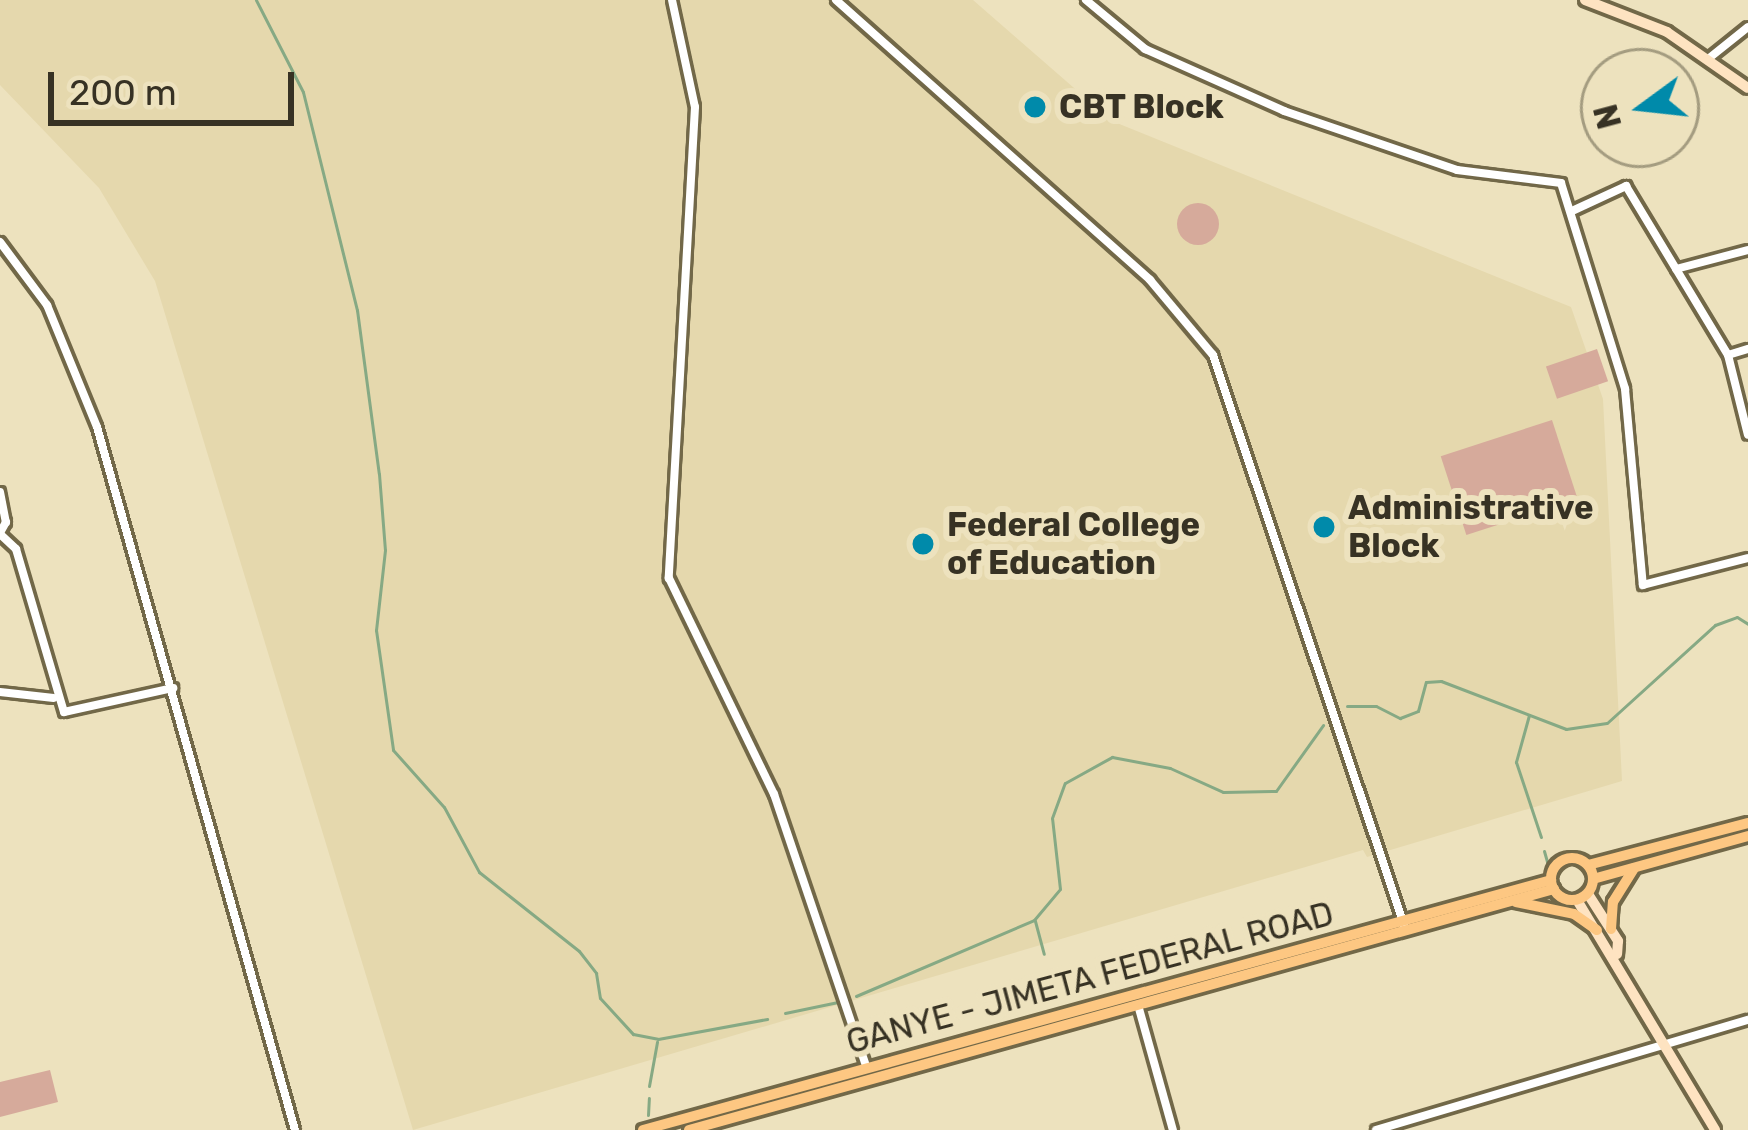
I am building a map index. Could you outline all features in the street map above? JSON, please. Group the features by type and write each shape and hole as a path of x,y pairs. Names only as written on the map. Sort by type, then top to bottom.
{"main road":[{"path":"1585,0 1652,24 1748,88"},
{"path":"1715,1130 1661,1043 1583,897 1552,885 1564,860 1588,865 1748,823"},
{"path":"1583,897 1593,879 1748,836"},
{"path":"1588,865 1593,879"},
{"path":"1604,930 1613,902 1634,868"},
{"name":"GANYE - JIMETA FEDERAL ROAD","path":"644,1130 735,1118 867,1068 1552,885"},
{"name":"GANYE - JIMETA FEDERAL ROAD","path":"689,1130 1404,926 1512,902 1552,885"},
{"path":"1512,902 1574,914 1604,930"}],"street":[{"path":"671,0 694,107 669,578 774,794 867,1068"},
{"path":"836,0 1150,280 1213,355 1404,926"},
{"path":"1086,0 1144,49 1206,81 1457,170 1561,183 1625,389 1643,586 1748,558"},
{"path":"1708,59 1748,28"},
{"path":"1572,211 1626,186 1728,356 1748,435"},
{"path":"0,242 47,305 70,354 172,688 296,1130"},
{"path":"1676,269 1748,250"},
{"path":"1728,356 1748,349"},
{"path":"0,492 0,533 16,549 55,699"},
{"path":"0,692 55,699 79,714 172,688"},
{"path":"1138,1005 1173,1130"},
{"path":"1376,1130 1576,1077 1661,1043 1748,1020"}],"shaded area":[{"name":"Federal College of Education","path":"0,0 973,0 1112,121 1571,307 1603,399 1622,781 1367,857 1363,850 413,1130 155,281 99,188 0,85"},
{"path":"1198,203 1213,209 1219,224 1213,239 1198,245 1183,239 1177,224 1183,209"},
{"path":"1597,349 1608,381 1557,399 1546,367"},
{"path":"1552,420 1578,499 1466,535 1441,456"},
{"path":"50,1070 58,1102 0,1117 0,1082"}],"waterway":[{"path":"256,0 303,92 357,310 379,474 385,550 376,630 393,750 444,807 479,872 579,951 596,973 600,998 633,1034 658,1039 767,1019"},
{"path":"1347,706 1376,706 1400,718 1418,711 1426,682 1441,681 1566,729 1607,723 1715,625 1737,617 1748,624"},
{"path":"1529,715 1516,762 1541,837"},
{"path":"856,996 1034,920 1060,889 1052,818 1065,783 1112,757 1170,768 1223,792 1276,791 1323,725"},
{"path":"1544,851 1549,868"},
{"path":"1035,921 1044,954"},
{"path":"785,1013 838,1002"},
{"path":"649,1086 657,1042"},
{"path":"648,1115 649,1098"}],"place":[{"name":"CBT Block","path":"1035,107"},
{"name":"Administrative Block","path":"1324,527"},
{"name":"Federal College of Education","path":"923,544"}]}
